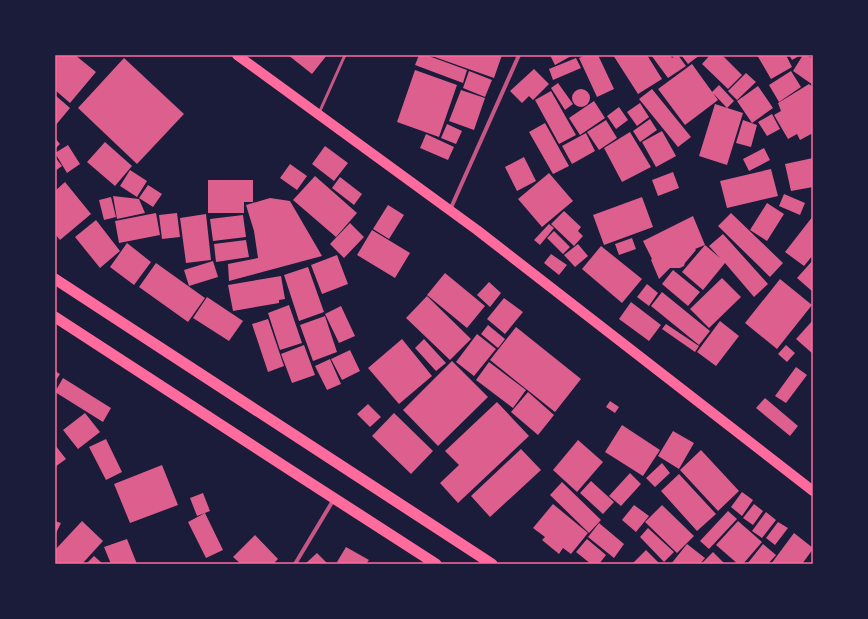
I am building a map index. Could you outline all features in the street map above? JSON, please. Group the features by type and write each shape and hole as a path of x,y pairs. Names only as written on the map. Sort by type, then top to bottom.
{"highway":[{"path":"55,279 492,564"},
{"path":"55,317 436,564"}],"main road":[{"path":"237,55 450,210 813,491"}],"street":[{"path":"450,210 519,55"},
{"path":"295,564 334,498"}],"lane":[{"path":"318,114 345,55"}],"building":[{"path":"55,55 75,55 96,72 70,103 55,90"},
{"path":"288,55 327,55 312,74"},
{"path":"419,55 426,55 467,70 463,83 415,65"},
{"path":"429,55 502,55 494,78"},
{"path":"550,55 573,55 555,65"},
{"path":"586,55 598,55 614,89 597,97 579,58"},
{"path":"613,55 647,55 662,79 638,94"},
{"path":"651,55 670,55 672,58 678,55 686,66 668,78"},
{"path":"681,55 700,55 688,64"},
{"path":"710,55 722,55 742,75 728,89 702,64"},
{"path":"757,55 786,55 792,67 771,79"},
{"path":"789,55 801,55 792,60"},
{"path":"803,55 813,58 813,85 793,71"},
{"path":"124,58 184,114 137,164 78,108"},
{"path":"576,58 581,68 553,80 549,69"},
{"path":"692,64 718,100 685,125 658,89"},
{"path":"534,69 549,84 533,100 529,96 522,103 510,91"},
{"path":"415,70 457,85 439,137 397,122"},
{"path":"469,71 492,80 485,97 463,88"},
{"path":"791,71 801,87 779,102 769,85"},
{"path":"746,73 756,82 737,100 728,91"},
{"path":"558,83 573,104 565,110 551,88"},
{"path":"809,84 813,87 813,133 800,140 797,134 788,139 774,115 781,111 778,103"},
{"path":"719,85 734,101 727,108 712,92"},
{"path":"758,86 773,108 752,123 737,101"},
{"path":"581,89 587,92 590,98 587,104 581,107 575,104 572,98 575,92"},
{"path":"652,89 691,137 678,147 639,99"},
{"path":"461,90 485,98 474,130 449,121"},
{"path":"551,91 576,135 559,144 535,100"},
{"path":"55,95 70,108 55,126"},
{"path":"594,101 605,118 580,135 569,118"},
{"path":"640,103 649,117 637,126 627,112"},
{"path":"715,104 743,113 727,165 699,156"},
{"path":"619,107 628,120 616,129 607,116"},
{"path":"772,114 780,129 767,136 758,122"},
{"path":"650,119 657,130 640,142 633,131"},
{"path":"606,120 617,138 599,150 587,132"},
{"path":"743,120 757,125 751,147 736,143"},
{"path":"545,123 569,166 553,174 529,132"},
{"path":"447,124 462,131 456,144 441,138"},
{"path":"662,131 676,156 656,167 642,142"},
{"path":"630,132 651,167 622,182 604,148"},
{"path":"586,133 595,151 572,164 562,146"},
{"path":"426,134 454,147 448,160 420,148"},
{"path":"55,138 60,144 55,149"},
{"path":"105,142 132,166 115,186 87,162"},
{"path":"68,145 80,164 67,173 55,153"},
{"path":"325,146 348,163 334,181 312,164"},
{"path":"764,148 770,160 749,171 743,159"},
{"path":"55,157 62,166 55,171"},
{"path":"524,157 536,181 517,191 505,167"},
{"path":"813,158 813,187 791,191 785,164"},
{"path":"290,164 307,176 297,190 280,178"},
{"path":"771,169 778,196 727,208 720,181"},
{"path":"130,170 147,181 137,197 120,186"},
{"path":"673,172 679,188 658,196 652,180"},
{"path":"549,173 573,201 542,227 518,199"},
{"path":"315,176 357,213 336,237 293,200"},
{"path":"340,177 362,194 354,205 332,188"},
{"path":"208,180 253,180 253,202 244,202 244,213 208,213"},
{"path":"65,182 91,214 60,240 55,234 55,191"},
{"path":"148,185 162,194 153,207 139,198"},
{"path":"784,194 805,203 800,215 779,206"},
{"path":"113,196 139,199 145,213 117,219"},
{"path":"111,197 116,217 104,220 99,200"},
{"path":"642,197 653,227 604,245 593,215"},
{"path":"270,198 290,201 322,256 229,281 228,264 258,258 254,231 246,205"},
{"path":"767,203 784,214 767,241 750,230"},
{"path":"388,205 404,215 389,239 373,229"},
{"path":"564,211 581,227 578,231 583,236 574,246 551,224"},
{"path":"156,213 160,235 119,243 115,221"},
{"path":"177,213 180,237 162,239 159,215"},
{"path":"731,213 783,263 770,277 718,226"},
{"path":"206,214 211,260 186,263 180,218"},
{"path":"243,215 246,237 213,241 210,219"},
{"path":"693,216 705,245 695,249 696,250 684,266 680,268 670,268 659,279 651,260 652,259 643,241"},
{"path":"813,216 813,255 804,266 785,252"},
{"path":"96,220 120,251 100,268 75,237"},
{"path":"350,223 364,237 344,258 330,244"},
{"path":"549,224 554,228 540,245 534,240"},
{"path":"372,230 410,253 395,278 357,255"},
{"path":"554,231 570,247 563,254 547,238"},
{"path":"723,234 768,284 754,297 725,263 703,290 682,272 705,245 720,258 709,246"},
{"path":"632,238 636,249 619,255 615,244"},
{"path":"246,240 249,257 216,262 214,244"},
{"path":"127,243 151,262 134,285 110,267"},
{"path":"578,244 588,256 575,267 564,255"},
{"path":"601,246 642,279 622,303 582,269"},
{"path":"551,254 567,265 559,275 544,263"},
{"path":"337,255 348,284 322,294 311,265"},
{"path":"813,260 813,292 797,278"},
{"path":"213,261 218,277 189,286 184,270"},
{"path":"156,263 205,298 188,322 139,287"},
{"path":"308,267 324,312 299,321 284,275"},
{"path":"673,270 700,292 688,306 662,284"},
{"path":"445,273 485,306 467,328 427,295"},
{"path":"281,276 285,299 279,300 279,303 233,311 228,285"},
{"path":"722,278 741,297 709,328 690,309"},
{"path":"780,279 812,305 777,349 745,323"},
{"path":"489,282 501,293 490,307 477,295"},
{"path":"647,284 658,293 649,306 637,297"},
{"path":"662,292 710,331 699,345 651,306"},
{"path":"427,296 471,339 450,360 406,318"},
{"path":"207,297 243,321 229,341 193,318"},
{"path":"504,298 523,312 505,334 487,319"},
{"path":"631,302 661,325 649,341 619,319"},
{"path":"289,305 302,343 280,350 268,313"},
{"path":"341,306 355,336 339,343 325,314"},
{"path":"325,316 337,352 313,361 300,325"},
{"path":"268,319 284,366 268,372 252,324"},
{"path":"813,320 813,354 796,339"},
{"path":"720,321 739,336 716,366 697,352"},
{"path":"666,324 699,346 695,352 662,329"},
{"path":"488,325 505,339 498,348 481,334"},
{"path":"516,327 581,379 555,412 490,360"},
{"path":"477,334 496,349 474,376 456,362"},
{"path":"402,339 432,376 399,404 368,368"},
{"path":"424,339 446,363 436,371 415,348"},
{"path":"304,345 315,375 292,383 281,354"},
{"path":"786,345 795,353 787,362 778,354"},
{"path":"350,350 360,371 342,380 331,359"},
{"path":"330,359 341,384 327,390 315,366"},
{"path":"452,361 488,397 438,446 403,410"},
{"path":"489,362 526,390 513,408 476,380"},
{"path":"796,367 807,375 786,403 775,396"},
{"path":"55,371 60,374 55,382"},
{"path":"63,378 111,408 103,422 55,392"},
{"path":"528,392 554,415 538,435 511,412"},
{"path":"765,398 798,426 790,436 756,408"},
{"path":"610,401 619,407 615,413 606,407"},
{"path":"497,402 529,436 458,503 440,483 459,465 445,451"},
{"path":"368,404 381,417 370,427 357,414"},
{"path":"85,413 100,432 78,449 63,430"},
{"path":"394,413 433,451 411,474 372,436"},
{"path":"622,425 660,450 643,476 605,452"},
{"path":"673,431 694,443 679,469 658,456"},
{"path":"106,439 122,472 106,480 89,447"},
{"path":"578,440 603,462 577,492 553,470"},
{"path":"55,445 66,459 55,467"},
{"path":"521,449 541,470 490,517 471,496"},
{"path":"701,450 739,491 718,511 680,470"},
{"path":"662,463 670,473 655,487 646,478"},
{"path":"162,465 178,505 130,523 114,484"},
{"path":"630,473 641,484 621,506 609,496"},
{"path":"679,474 716,514 697,531 661,491"},
{"path":"591,481 614,502 603,514 580,493"},
{"path":"562,482 601,520 589,533 550,495"},
{"path":"742,492 753,500 742,516 731,507"},
{"path":"203,493 210,511 197,516 190,498"},
{"path":"553,504 588,533 571,554 563,548 559,554 542,540 545,537 533,528"},
{"path":"754,504 763,511 753,525 743,518"},
{"path":"634,505 649,516 636,532 622,520"},
{"path":"662,505 694,536 677,553 645,522"},
{"path":"728,511 737,519 709,549 700,541"},
{"path":"766,512 776,520 762,538 752,531"},
{"path":"205,513 223,550 206,558 188,522"},
{"path":"55,521 61,523 55,535"},
{"path":"82,521 103,541 82,564 55,564 55,550"},
{"path":"738,521 762,542 743,564 738,564 716,545"},
{"path":"778,522 788,528 775,545 766,538"},
{"path":"599,523 624,544 614,558 588,537"},
{"path":"648,528 674,552 664,562 640,537"},
{"path":"794,533 813,548 802,564 771,564"},
{"path":"255,535 278,559 273,564 241,564 233,557"},
{"path":"127,539 137,564 111,564 104,547"},
{"path":"587,539 606,555 599,564 591,564 576,552"},
{"path":"687,544 705,558 700,564 671,564"},
{"path":"763,544 776,555 768,564 747,564"},
{"path":"346,547 369,560 366,564 341,564 337,562"},
{"path":"646,550 660,564 632,564"},
{"path":"713,552 725,564 701,564"},
{"path":"317,553 328,564 305,564"},
{"path":"94,556 103,564 86,564"}]}
